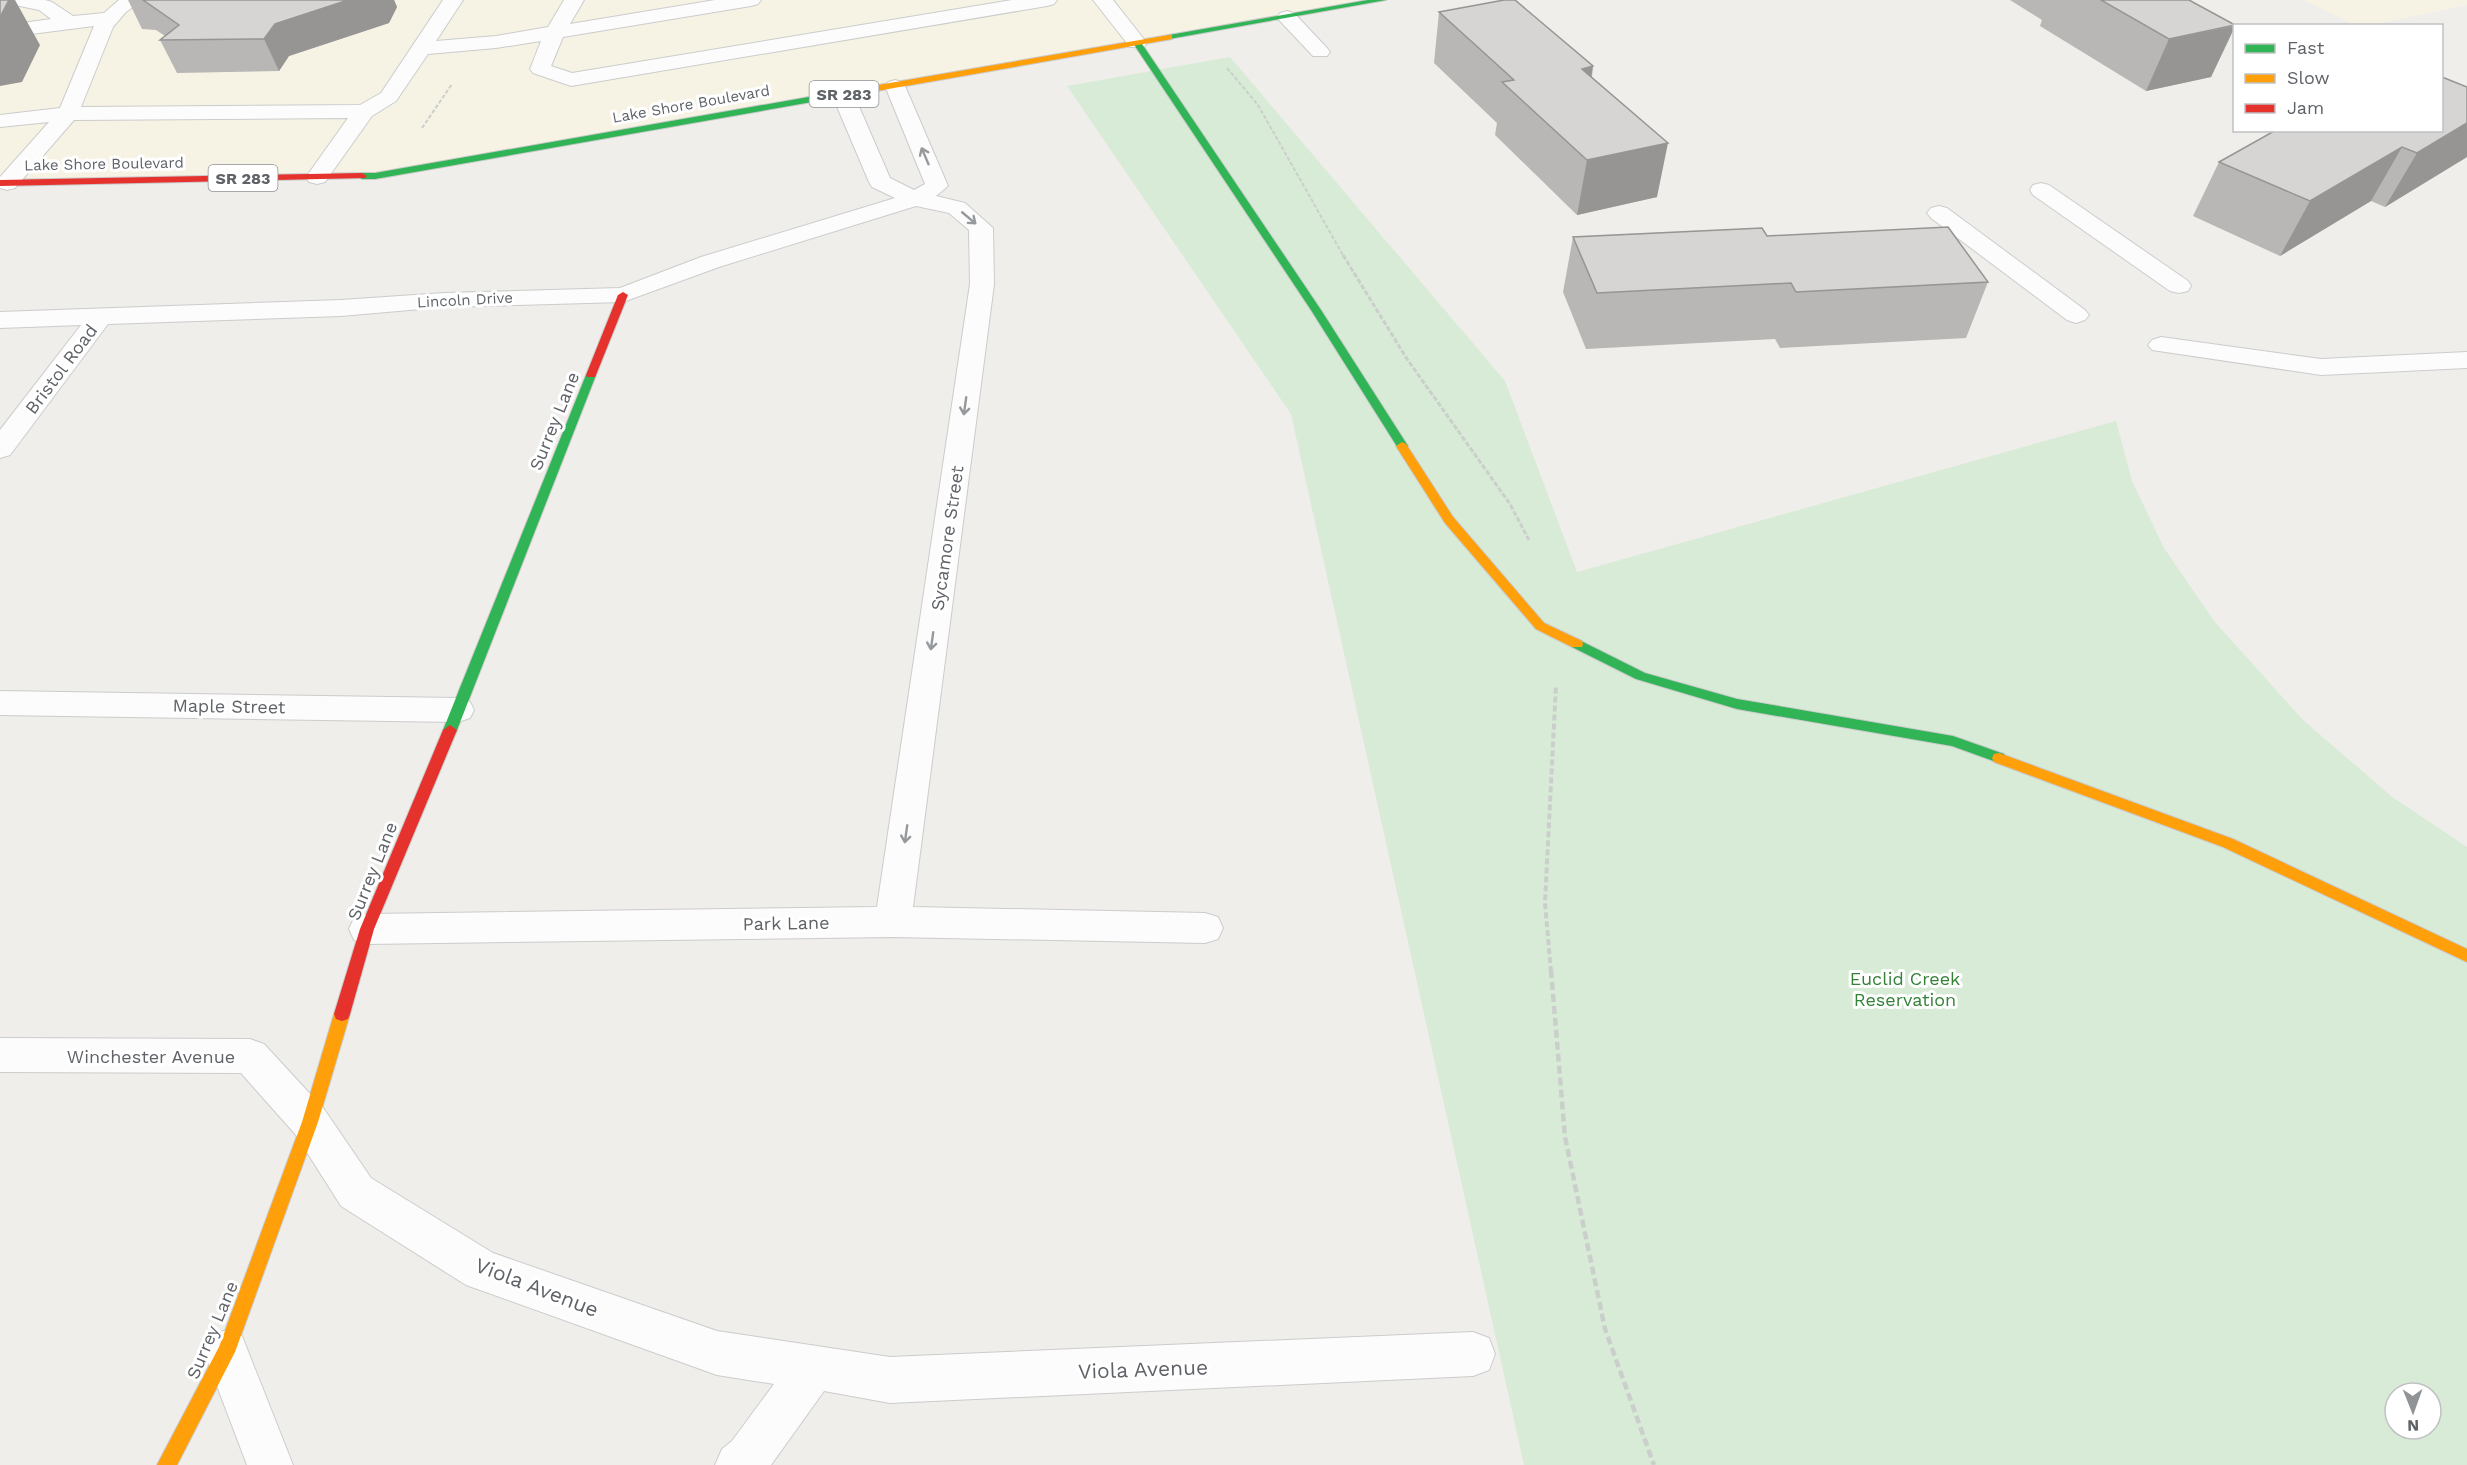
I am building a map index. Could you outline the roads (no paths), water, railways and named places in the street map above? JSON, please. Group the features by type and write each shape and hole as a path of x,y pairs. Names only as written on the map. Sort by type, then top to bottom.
{"street":[{"path":"17,0 45,6 69,22"},
{"path":"4,183 68,114 104,26 119,8 133,0"},
{"path":"317,177 364,111 389,97 453,0"},
{"path":"574,0 555,32 540,69 571,80 1047,0"},
{"path":"421,48 496,42 751,0"},
{"path":"1103,0 1137,43 1309,300 1449,520 1540,626 1641,676 1737,704 1953,741 2228,843 2467,956"},
{"name":"Lake Shore Boulevard","path":"4,183 375,176 1382,0"},
{"path":"1287,17 1320,52"},
{"path":"0,32 109,19"},
{"path":"895,86 937,186 915,199"},
{"name":"Sycamore Street","path":"843,95 880,182 915,199 957,208 981,228 982,284 894,922"},
{"path":"0,121 68,114 364,111"},
{"path":"2041,190 2179,286"},
{"name":"Lincoln Drive","path":"0,320 341,308 444,300 623,295 710,262 915,199"},
{"path":"1939,213 2076,315"},
{"name":"Surrey Lane","path":"167,1465 226,1352 310,1122 366,929 458,710 623,295"},
{"name":"Bristol Road","path":"0,449 99,318"},
{"path":"2161,345 2321,367 2467,360"},
{"path":"2420,362 2467,380"},
{"name":"Maple Street","path":"0,703 458,710"},
{"name":"Park Lane","path":"366,929 894,922 1205,928"},
{"name":"Winchester Avenue","path":"0,1055 250,1056 310,1122"},
{"name":"Viola Avenue","path":"310,1122 356,1192 481,1270 717,1353 890,1380 1473,1354"},
{"path":"226,1352 270,1465"},
{"path":"738,1465 748,1457 814,1367"}],"park label":[{"name":"Euclid Creek Reservation","path":"1905,988"}]}
